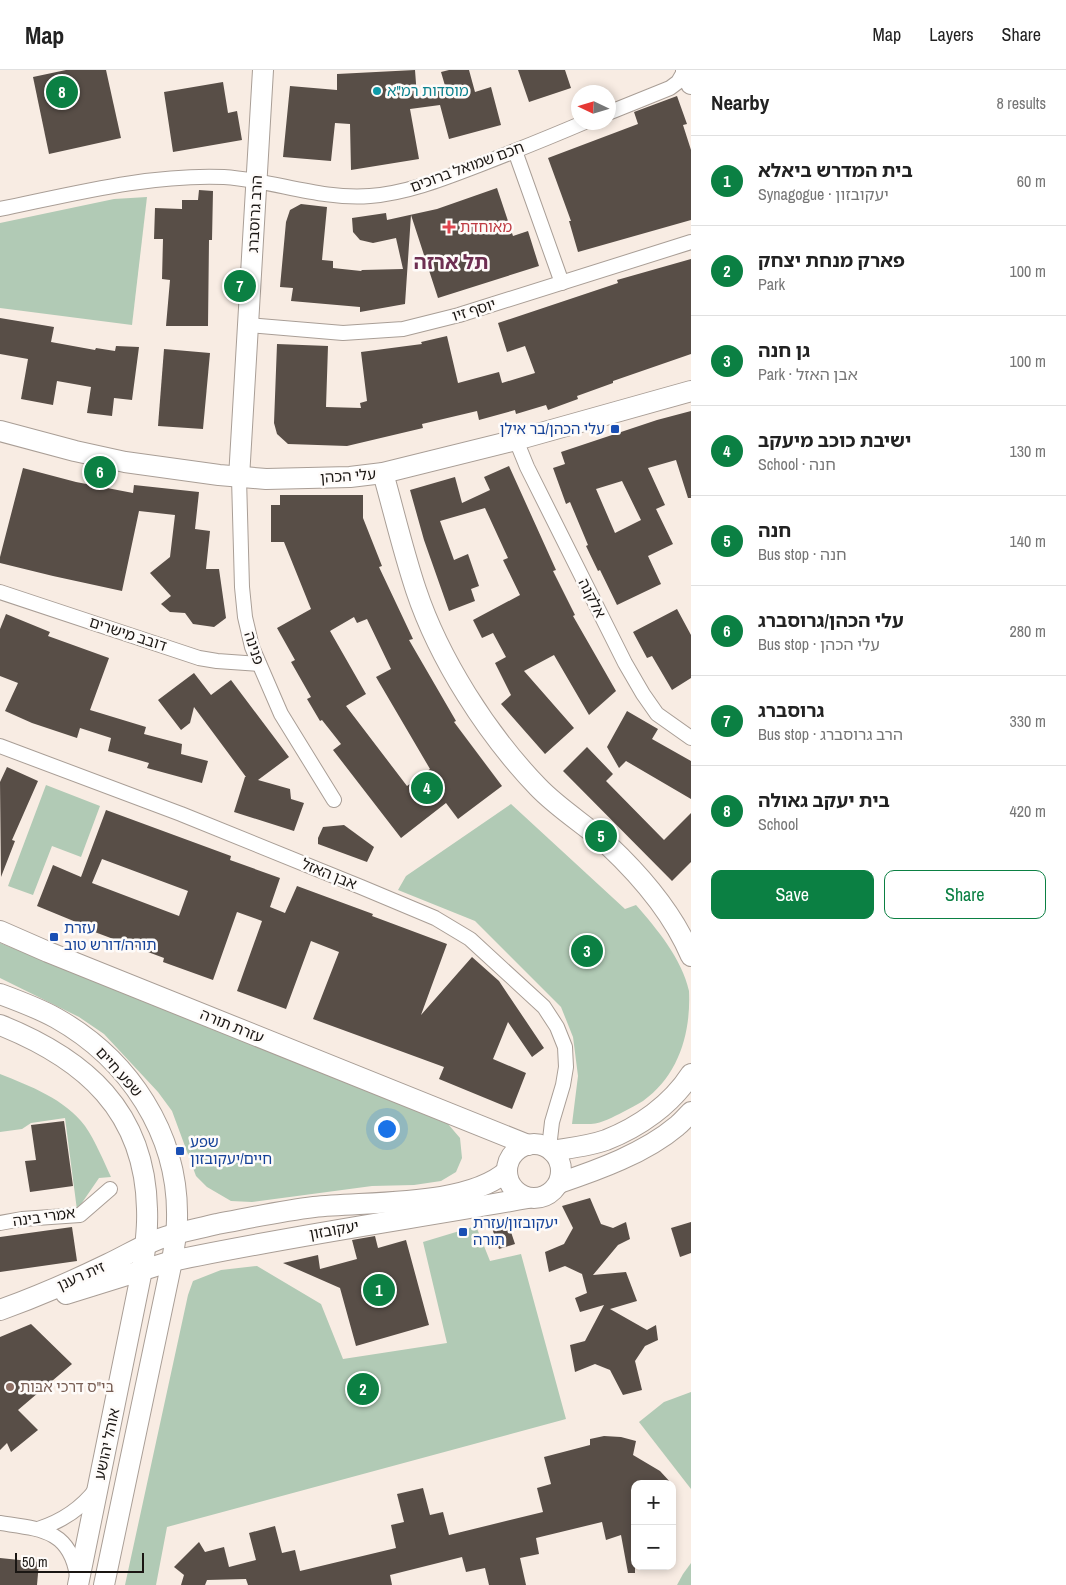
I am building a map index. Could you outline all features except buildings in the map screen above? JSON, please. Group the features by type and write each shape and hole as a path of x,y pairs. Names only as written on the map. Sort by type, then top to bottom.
{"street":[{"name":"הרב גרוסברג","path":"239,478 263,70"},
{"path":"686,70 691,84"},
{"path":"616,110 670,88 678,82 686,70"},
{"name":"חכם שמואל ברוכים","path":"0,209 122,185 196,177 258,180 351,197 372,196 400,191 446,178 571,128"},
{"path":"515,151 562,283"},
{"name":"יוסף זיו","path":"249,325 343,333 403,329 431,323 691,242"},
{"name":"עלי הכהן","path":"0,431 125,462 239,478 312,478 383,473 516,440 691,391"},
{"name":"אלקנה","path":"516,440 625,663 643,694 657,714 691,738"},
{"path":"383,473 416,592 434,635 464,691 494,736 540,789 608,845 649,887 686,944 691,956"},
{"name":"פנינה","path":"239,478 242,587 245,617 252,647 281,714 334,800"},
{"name":"דובב מישרים","path":"0,592 199,658 217,662 259,664"},
{"name":"אבן האזל","path":"0,746 172,811 361,887 435,918 470,939 544,1007 557,1026 565,1047 566,1067 560,1098 549,1133 540,1147"},
{"name":"עזרת תורה","path":"0,931 504,1136 540,1147"},
{"name":"שפע חיים","path":"0,994 36,1008 79,1033 109,1058 136,1087 154,1116 165,1144 174,1181 177,1218 172,1261"},
{"name":"שפע חיים","path":"0,1025 52,1049 74,1064 107,1095 121,1115 132,1137 140,1160 145,1184 147,1208 146,1245"},
{"path":"540,1147 557,1158 561,1174 558,1183 546,1196 528,1198 513,1188 509,1180 508,1168 511,1158 516,1151 540,1147 583,1146 605,1140 634,1126 662,1107 683,1086 691,1074"},
{"path":"558,1183 586,1174 645,1147 677,1126 691,1112"},
{"name":"עזרת תורה","path":"466,1119 493,1142 502,1154 508,1168"},
{"name":"יעקובזון","path":"146,1245 176,1233 246,1218 313,1207 426,1199 454,1195 495,1181 508,1168"},
{"name":"אמרי בינה","path":"0,1224 22,1219 80,1215 110,1189"},
{"name":"יעקובזון","path":"142,1270 172,1261 254,1244 528,1198"},
{"name":"אוהל יהושע","path":"78,1585 146,1245"},
{"name":"זית רענן","path":"7,1308 106,1265 146,1245"},
{"name":"אוהל יהושע","path":"104,1585 172,1261"},
{"name":"זית רענן","path":"7,1308 96,1285 142,1270"},
{"path":"38,1529 61,1521 70,1515 85,1502 98,1485"},
{"path":"0,1523 38,1529 55,1535 64,1542 74,1561 78,1585"}],"green space":[{"path":"147,197 132,325 0,308 0,223 114,199"},
{"path":"46,785 100,806 81,857 52,846 33,895 8,886"},
{"path":"511,804 625,909 636,905 668,945 686,979 689,991 688,1023 680,1053 673,1067 655,1091 643,1101 608,1120 591,1124 572,1124 578,1076 573,1037 561,1007 475,921 398,890 406,876"},
{"path":"0,943 448,1124 460,1138 462,1158 456,1172 441,1181 414,1185 372,1186 252,1202 231,1201 207,1187 196,1176 172,1111 158,1092 104,1034 79,1017 0,978"},
{"path":"0,1074 46,1094 68,1108 85,1126 93,1138 111,1177 99,1178 77,1210 65,1118 31,1123 22,1129 0,1132"},
{"path":"476,1226 490,1261 521,1254 566,1419 167,1527 156,1585 125,1585 188,1295 193,1281 221,1270 257,1266 321,1304 343,1359 447,1343 423,1242"},
{"path":"691,1392 691,1489 639,1422 664,1402"},
{"path":"691,1563 691,1585 677,1585 683,1574"}],"place":[{"name":"מוסדות רמ\"א","path":"377,91"},
{"name":"בית יעקב גאולה","path":"62,92"},
{"name":"מאוחדת","path":"449,227"},
{"name":"גרוסברג","path":"240,286"},
{"name":"עלי הכהן/בר אילן","path":"615,429"},
{"name":"עלי הכהן/גרוסברג","path":"100,472"},
{"name":"ישיבת כוכב מיעקב","path":"427,788"},
{"name":"חנה","path":"601,836"},
{"name":"עזרת תורה/דורש טוב","path":"54,937"},
{"name":"גן חנה","path":"587,951"},
{"name":"שפע חיים/יעקובזון","path":"180,1151"},
{"name":"יעקובזון/עזרת תורה","path":"463,1232"},
{"name":"בית המדרש ביאלא","path":"379,1290"},
{"name":"בי\"ס דרכי אבות","path":"10,1387"},
{"name":"פארק מנחת יצחק","path":"363,1389"}],"district":[{"name":"תל ארזה","path":"451,262"}]}
